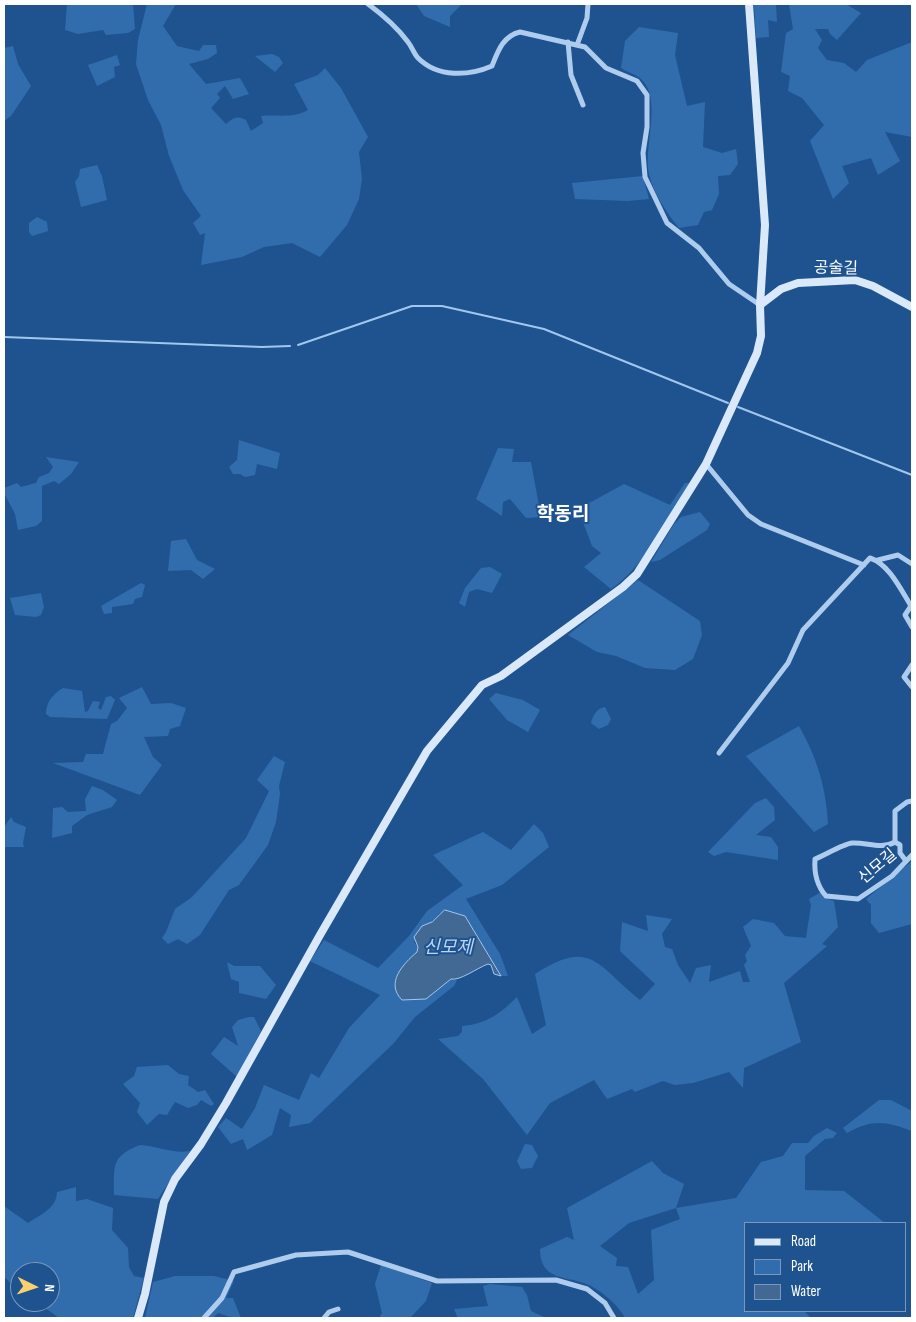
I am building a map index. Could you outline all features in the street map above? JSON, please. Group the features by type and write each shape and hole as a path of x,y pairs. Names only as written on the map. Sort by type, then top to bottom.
{"street":[{"path":"368,4 396,27 418,59 446,72 460,75 479,72 492,66 502,44 514,33 520,32 562,43 568,42 592,51 606,68 637,81 645,91 647,103 647,127 643,153 645,177 667,223 699,248 729,284 760,305"},
{"path":"577,45 587,18 588,4"},
{"path":"138,1318 145,1294 164,1202 175,1179 226,1103 320,935 427,751 482,685 501,676 615,593 637,574 706,464 757,353 761,336 760,305 766,225 749,4"},
{"path":"568,42 572,75 583,105"},
{"name":"공술길","path":"760,305 781,289 798,283 855,280 872,286 912,307"},
{"path":"706,464 748,515 761,524 864,564"},
{"path":"719,753 788,663 803,630 870,558 878,560 898,555 912,564"},
{"path":"878,560 911,606 905,615 912,627"},
{"path":"912,665 904,677 912,687"},
{"name":"신모길","path":"912,801 907,802 895,811 895,842 888,846 852,843 842,845 828,855 815,859 816,879 820,889 826,896 858,899 892,876 912,855"},
{"path":"895,842 900,845 900,853 906,861"},
{"path":"204,1318 222,1298 234,1272 296,1255 348,1252 437,1281 556,1280 587,1289 605,1303 614,1318"},
{"path":"324,1318 329,1312 338,1309"}],"green space":[{"path":"67,4 133,4 135,29 128,33 106,35 103,30 78,34 65,30"},
{"path":"147,4 176,4 163,26 177,46 199,51 203,45 216,45 217,53 208,59 189,64 206,84 240,78 249,94 233,99 225,86 217,94 220,98 211,108 226,124 238,117 246,120 251,131 263,123 261,116 290,115 308,110 294,84 318,75 325,68 341,88 368,137 359,152 362,179 359,199 347,225 320,257 292,243 264,247 242,257 201,265 205,233 200,235 193,223 201,216 183,190 169,156 161,125 148,100 136,64 138,40"},
{"path":"416,4 462,4 450,16 450,27 424,16"},
{"path":"754,4 776,4 777,22 768,20 769,37 756,38"},
{"path":"789,4 846,4 861,13 837,40 830,34 828,29 815,29 822,40 818,48 827,60 844,63 856,72 867,60 912,42 912,137 885,132 900,161 878,175 871,158 842,166 849,183 833,199 810,141 824,125 802,98 788,91 790,76 781,72 786,33 793,29"},
{"path":"639,27 678,33 675,55 687,106 705,102 703,147 722,153 736,149 738,164 730,175 718,176 719,194 712,210 704,212 698,225 679,228 661,203 651,181 648,151 652,111 651,98 641,79 621,68 625,41"},
{"path":"13,46 18,64 31,86 11,116 4,121 4,48"},
{"path":"272,54 279,57 283,63 275,72 255,56"},
{"path":"117,55 120,65 114,67 115,77 97,86 88,65"},
{"path":"97,165 102,176 107,200 81,207 75,182 79,176 80,169"},
{"path":"643,176 649,199 628,201 575,199 572,183"},
{"path":"37,217 47,222 48,231 32,236 29,232 29,223"},
{"path":"239,440 280,453 277,469 257,464 255,475 245,477 240,474 233,474 229,467 237,460"},
{"path":"498,448 514,449 512,462 531,462 541,517 526,518 510,499 503,502 502,516 476,499"},
{"path":"46,457 79,462 71,474 59,484 54,481 42,486 42,521 36,526 18,530 15,514 4,493 4,488 17,483 21,487 36,483 39,477 49,473 53,467"},
{"path":"685,483 689,483 688,491 653,544 623,580 611,589 584,567 601,553 592,546 577,506 591,502 624,484 670,505"},
{"path":"700,512 710,524 707,530 660,560 651,562 674,524 681,517"},
{"path":"186,539 197,560 215,569 203,579 191,570 168,571 171,541"},
{"path":"490,567 502,574 492,593 477,589 469,592 465,607 459,603 465,588 481,568"},
{"path":"638,580 700,621 702,635 693,659 675,670 645,668 616,656 597,652 568,635"},
{"path":"141,583 145,585 142,597 135,599 133,604 112,607 112,613 104,614 101,606"},
{"path":"41,593 44,607 41,615 36,617 15,615 10,598"},
{"path":"142,687 151,704 171,703 186,708 180,726 170,729 168,736 144,737 153,757 162,765 140,795 53,763 83,762 86,754 103,754 111,724 117,721 127,708 119,698"},
{"path":"63,688 82,691 85,712 88,711 93,701 100,702 98,708 101,710 106,697 111,696 115,700 107,719 50,717 46,714 49,702"},
{"path":"496,693 523,700 540,710 528,732 507,720 489,699"},
{"path":"605,707 611,719 608,725 599,729 591,723 596,712"},
{"path":"799,726 816,761 825,798 828,824 814,832 746,756"},
{"path":"274,756 285,762 279,786 280,794 276,822 268,845 239,885 229,890 200,935 187,944 178,939 168,944 162,938 175,909 192,897 246,838 269,791 257,780"},
{"path":"92,786 103,790 117,800 112,807 87,815 72,826 72,833 52,838 53,808 62,807 68,812 86,811 85,799"},
{"path":"766,798 774,807 775,820 756,835 771,837 778,847 778,860 726,852 714,856 708,852 755,803"},
{"path":"11,817 14,822 26,827 24,847 4,847 4,827"},
{"path":"534,824 543,833 549,847 502,885 466,899 500,954 508,976 501,976 465,916 440,913 432,922 422,926 414,942 418,947 416,954 426,999 451,979 457,980 454,986 415,1017 393,1044 310,1123 289,1127 291,1115 280,1108 272,1135 247,1150 243,1139 231,1144 218,1127 226,1118 242,1129 255,1108 264,1085 299,1100 311,1073 319,1078 349,1028 380,995 310,961 324,940 378,968 409,936 427,911 463,885 433,855 483,832 511,850"},
{"path":"912,861 912,924 879,933 871,923 871,905 866,899"},
{"path":"821,892 823,897 834,901 838,927 822,944 827,946 784,983 801,1042 744,1068 743,1088 729,1072 693,1083 675,1085 663,1081 635,1092 632,1089 607,1099 594,1080 550,1103 527,1135 483,1079 438,1039 458,1036 462,1032 462,1026 478,1023 492,1017 517,997 532,1034 546,1025 535,974 554,963 569,958 582,957 593,960 640,1000 655,984 620,951 622,922 648,931 646,915 672,919 662,934 665,947 672,949 678,965 690,983 696,968 711,965 709,982 740,971 743,982 750,982 744,965 747,961 745,955 751,946 743,927 753,919 774,923 785,936 806,938 811,905 809,899"},
{"path":"227,962 234,966 260,966 276,985 266,999 239,993 239,982 231,979"},
{"path":"254,1017 261,1031 237,1077 211,1054 224,1037 238,1046 232,1027 238,1020"},
{"path":"168,1065 179,1074 189,1076 188,1085 198,1092 205,1090 214,1104 211,1106 201,1100 197,1105 188,1108 175,1102 167,1115 159,1114 147,1125 137,1112 140,1103 123,1084 134,1076 137,1067"},
{"path":"879,1100 891,1100 912,1111 912,1131 894,1125 879,1123 864,1125 847,1133 843,1128"},
{"path":"827,1128 837,1133 833,1138 825,1139 805,1156 805,1190 844,1191 884,1222 744,1222 744,1312 805,1312 811,1318 625,1318 615,1304 601,1292 591,1286 551,1273 545,1268 541,1260 540,1249 567,1237 574,1240 567,1208 652,1161 663,1173 684,1184 676,1208 736,1198 761,1162 783,1156 792,1143 808,1143 814,1136","holes":["676,1208 680,1219 651,1230 654,1280 638,1294 628,1267 616,1266 617,1258 600,1246 629,1223"]},
{"path":"525,1144 532,1145 538,1156 532,1168 521,1169 517,1161"},
{"path":"140,1145 184,1152 190,1151 158,1199 114,1195 116,1163 124,1153"},
{"path":"76,1187 76,1201 87,1199 113,1208 112,1230 128,1248 129,1267 134,1276 144,1278 133,1318 59,1318 51,1312 60,1312 60,1262 10,1262 10,1282 4,1277 4,1206 28,1223 51,1207 57,1192"},
{"path":"381,1265 432,1283 426,1301 410,1318 379,1318 382,1313 375,1284"},
{"path":"175,1276 214,1276 234,1281 226,1298 233,1298 241,1318 233,1318 218,1313 213,1318 145,1318 153,1282"},
{"path":"490,1284 522,1287 527,1295 531,1311 546,1318 458,1318 454,1309 488,1306 483,1286"}],"water":[{"name":"신모제","path":"445,910 465,916 501,976 494,974 491,965 488,964 464,976 451,979 426,999 402,1000 397,994 396,981 406,962 417,952 418,947 414,937 422,926 432,922"}],"waterway":[{"path":"298,345 412,306 442,306 544,329 728,403"},
{"path":"4,337 262,347 290,346"},
{"path":"738,407 912,475"}],"district":[{"name":"학동리","path":"563,515"}]}
